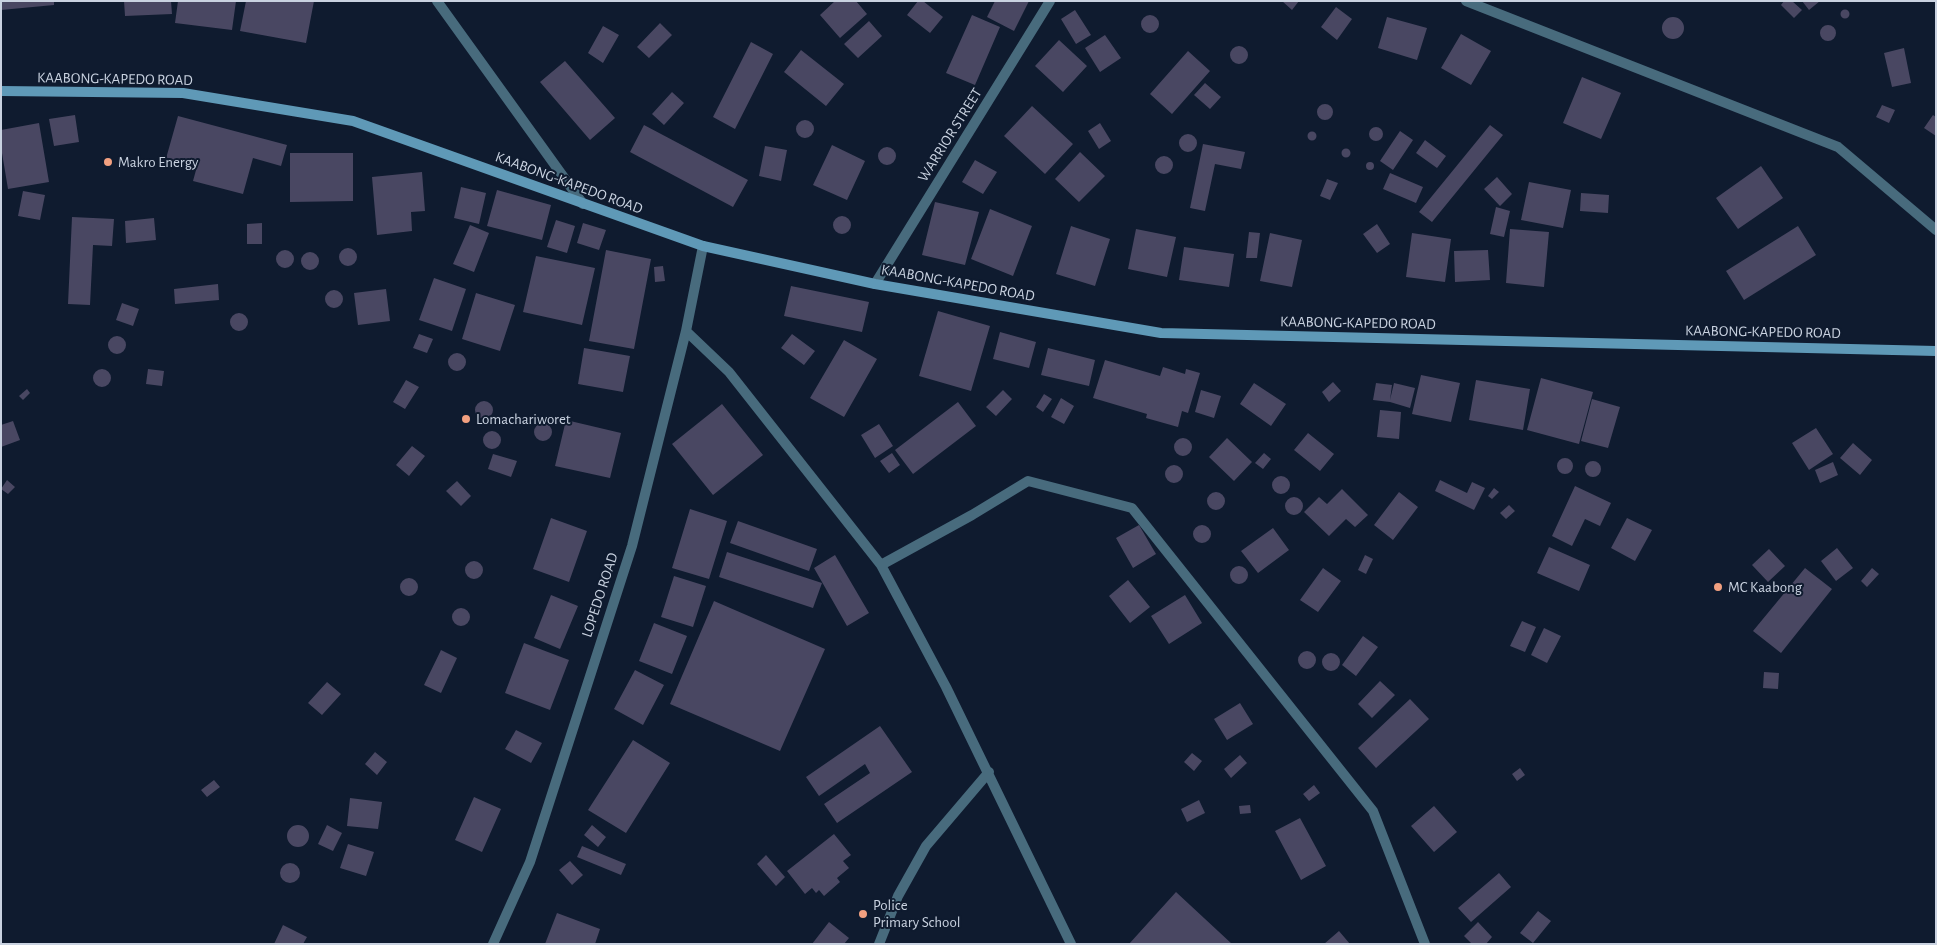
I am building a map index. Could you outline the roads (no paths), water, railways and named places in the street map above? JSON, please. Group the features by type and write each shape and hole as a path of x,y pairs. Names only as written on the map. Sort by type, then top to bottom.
{"main road":[{"name":"KAABONG-KAPEDO ROAD","path":"1,91 183,93 353,121 703,246 876,284 1161,333 1936,351"}],"street":[{"path":"437,1 584,204"},
{"name":"WARRIOR STREET","path":"876,284 1050,1"},
{"path":"1466,1 1838,147 1936,230"},
{"name":"LOPEDO ROAD","path":"493,944 530,862 632,546 686,331 703,246"},
{"path":"686,331 729,372 881,565 989,772 1070,944"},
{"path":"881,565 972,515 1028,480 1132,508 1373,810 1425,944"},
{"path":"879,944 898,896 926,846 989,772"}],"place":[{"name":"Makro Energy","path":"108,162"},
{"name":"Lomachariworet","path":"466,419"},
{"name":"MC Kaabong","path":"1718,587"},
{"name":"Police Primary School","path":"863,914"}]}
